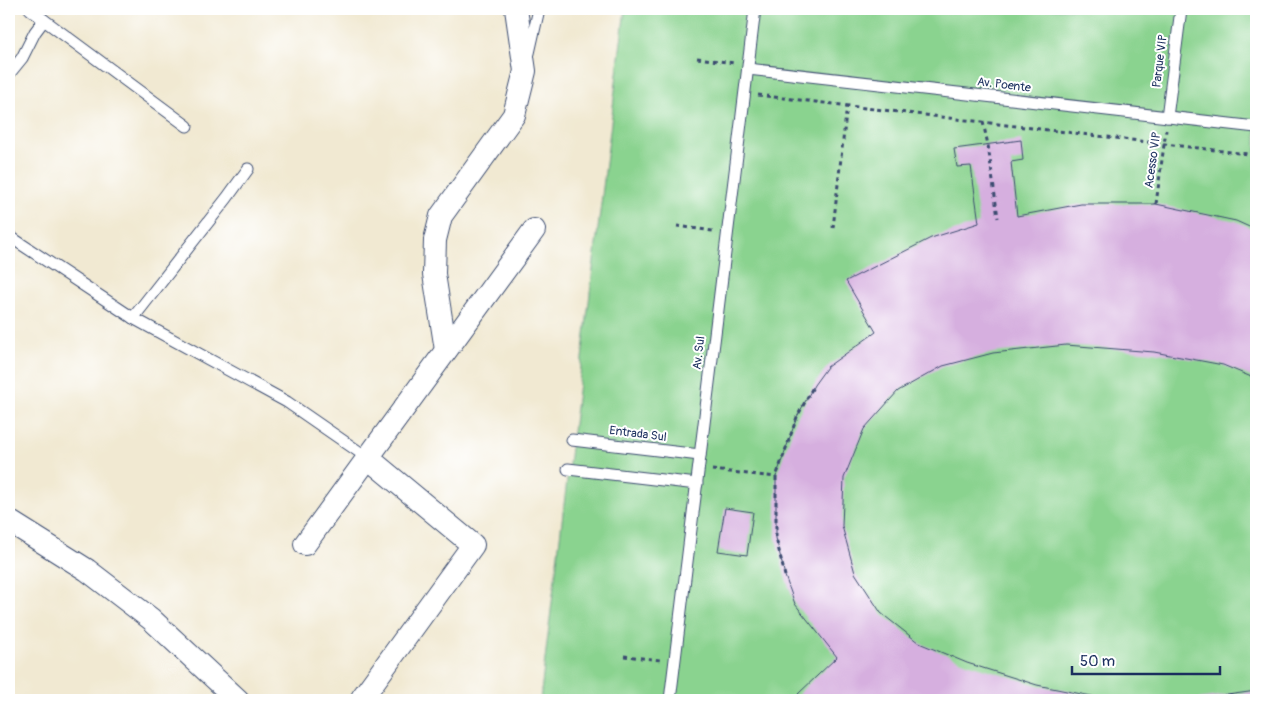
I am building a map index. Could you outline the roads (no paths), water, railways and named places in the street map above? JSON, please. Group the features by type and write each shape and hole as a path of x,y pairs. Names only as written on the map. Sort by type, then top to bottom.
{"street":[{"path":"446,350 434,274 434,240 441,216 514,115 525,71 516,9"},
{"path":"305,544 534,230"},
{"path":"364,700 362,698 473,545 368,458"},
{"path":"9,520 87,570 151,619 238,700"}],"lane":[{"path":"30,9 187,126"},
{"path":"525,71 539,9"},
{"name":"Av. Sul","path":"670,700 755,9"},
{"name":"Parque VIP","path":"1167,117 1181,9"},
{"path":"9,74 22,58 35,32 44,20"},
{"name":"Av. Poente","path":"748,67 1256,127"},
{"path":"133,318 248,169"},
{"path":"9,236 133,318 287,402 368,458"},
{"name":"Entrada Sul","path":"572,440 700,455"},
{"path":"568,469 697,484"}]}
